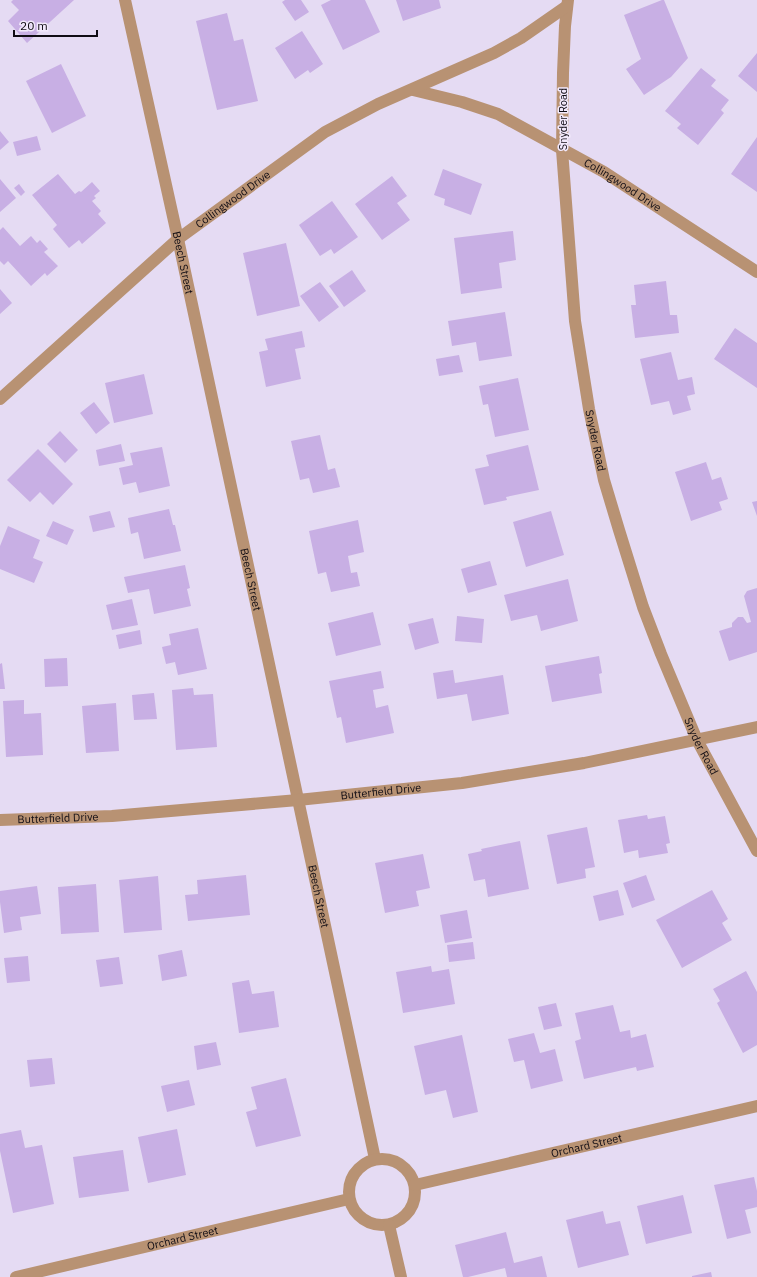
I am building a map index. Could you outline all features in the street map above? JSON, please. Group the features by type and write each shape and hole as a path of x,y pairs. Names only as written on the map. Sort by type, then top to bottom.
{"street":[{"name":"Beech Street","path":"125,0 178,239 375,1159"},
{"name":"Collingwood Drive","path":"0,399 178,239 325,132 378,104 413,90 494,53 521,38 567,3"},
{"name":"Snyder Road","path":"567,3 563,74 562,150 577,336 588,409 603,473 643,607 697,740 757,852"},
{"name":"Collingwood Drive","path":"413,90 462,102 498,114 604,172 757,272"},
{"name":"Butterfield Drive","path":"0,820 112,816 298,800 462,783 584,763 757,727"},
{"name":"Orchard Street","path":"415,1185 757,1106"},
{"path":"375,1159 388,1159 401,1164 410,1173 415,1185 415,1199 411,1211 401,1220 389,1225 376,1226 364,1220 354,1211 349,1199 349,1186 354,1174 363,1164 375,1159"},
{"name":"Orchard Street","path":"16,1277 349,1199"},
{"path":"389,1225 401,1277"}],"building":[{"path":"13,0 74,0 27,43 8,21 19,10 11,2"},
{"path":"285,0 301,0 309,12 295,21 282,2"},
{"path":"331,0 365,0 380,32 343,50 321,5"},
{"path":"396,0 439,0 441,8 403,21"},
{"path":"664,0 688,58 671,77 644,95 626,69 641,59 624,15"},
{"path":"227,13 234,41 243,39 258,101 217,110 196,21"},
{"path":"302,31 323,64 310,73 308,70 295,79 275,48"},
{"path":"757,53 757,92 738,76"},
{"path":"61,64 86,116 52,133 26,81"},
{"path":"701,68 716,80 711,86 729,100 721,110 724,113 698,145 677,128 681,124 665,111"},
{"path":"0,131 9,142 0,150"},
{"path":"37,136 41,150 17,156 13,142"},
{"path":"757,137 757,192 731,174"},
{"path":"443,169 482,184 471,215 444,205 445,199 434,195"},
{"path":"58,174 75,194 79,191 81,192 92,182 100,191 94,196 96,198 92,201 101,211 98,214 106,223 82,244 79,240 69,248 53,229 57,225 32,195"},
{"path":"392,176 407,196 397,203 410,220 382,240 355,204"},
{"path":"0,179 16,198 0,212"},
{"path":"19,184 25,192 21,196 14,188"},
{"path":"332,201 358,237 334,254 331,249 320,256 299,225"},
{"path":"3,227 20,246 31,236 37,243 40,240 48,249 44,252 58,266 47,276 45,273 31,286 8,261 4,265 0,261 0,230"},
{"path":"513,231 516,260 499,263 502,288 461,294 454,238"},
{"path":"286,243 300,306 257,316 243,253"},
{"path":"352,270 366,291 344,307 329,286"},
{"path":"666,281 670,315 677,315 679,333 635,338 631,305 636,305 634,285"},
{"path":"320,282 339,307 319,322 300,296"},
{"path":"0,289 12,303 0,314"},
{"path":"505,312 512,356 479,361 476,342 452,346 448,321"},
{"path":"735,328 757,343 757,388 714,359"},
{"path":"302,331 305,347 295,349 301,379 266,387 259,352 268,350 265,339"},
{"path":"671,352 678,380 692,377 695,394 687,396 691,410 673,415 669,401 651,405 640,359"},
{"path":"459,355 463,372 439,376 436,359"},
{"path":"144,374 153,414 114,423 105,383"},
{"path":"518,378 529,430 495,437 488,404 483,405 479,386"},
{"path":"94,402 110,423 96,434 80,413"},
{"path":"60,431 78,450 65,463 47,444"},
{"path":"320,435 328,470 335,468 340,487 313,493 309,478 300,480 291,441"},
{"path":"121,444 125,461 99,466 96,450"},
{"path":"528,445 539,490 506,497 507,500 484,505 475,469 489,466 486,455"},
{"path":"162,447 170,486 139,493 136,482 123,485 119,468 133,465 130,453"},
{"path":"38,449 73,484 53,505 40,492 30,502 7,480"},
{"path":"706,462 712,480 721,477 728,499 719,502 722,510 691,521 675,472"},
{"path":"757,501 757,516 752,502"},
{"path":"169,509 173,525 175,525 181,551 144,559 138,532 131,534 128,518"},
{"path":"110,511 115,527 93,532 89,516"},
{"path":"551,511 564,555 526,567 513,522"},
{"path":"358,520 364,552 348,556 351,573 357,572 360,586 331,592 326,572 318,574 309,531"},
{"path":"53,521 74,530 67,545 46,536"},
{"path":"8,526 40,540 33,558 43,562 34,583 0,569 0,546"},
{"path":"490,561 497,585 468,593 461,569"},
{"path":"185,565 190,588 187,589 191,606 154,614 149,589 128,593 124,577"},
{"path":"568,579 578,621 541,631 537,615 511,621 504,595"},
{"path":"757,588 757,652 729,661 719,631 732,627 732,623 738,617 743,617 747,623 751,622 744,596 747,591"},
{"path":"132,599 138,625 112,630 106,605"},
{"path":"373,612 381,645 336,656 328,623"},
{"path":"457,616 484,619 482,643 455,641"},
{"path":"433,618 439,643 415,650 408,624"},
{"path":"198,628 207,669 178,675 175,662 166,664 162,647 171,645 169,634"},
{"path":"140,630 142,644 119,649 116,635"},
{"path":"599,656 602,673 599,674 602,693 552,702 545,666"},
{"path":"67,658 68,686 45,687 44,659"},
{"path":"2,663 5,689 0,689 0,664"},
{"path":"453,670 455,683 503,675 509,714 472,721 467,694 437,699 433,673"},
{"path":"381,671 384,688 373,690 376,708 388,705 394,733 346,743 341,717 337,718 329,681"},
{"path":"193,688 194,695 213,694 217,747 176,750 172,690"},
{"path":"154,693 157,719 134,720 132,695"},
{"path":"24,700 24,714 41,713 43,755 6,757 3,701"},
{"path":"116,703 119,751 86,753 82,706"},
{"path":"647,815 648,819 665,816 670,843 666,844 668,853 639,858 638,850 624,853 618,820"},
{"path":"587,827 595,867 585,869 586,878 557,884 547,835"},
{"path":"520,841 529,889 488,897 485,879 474,881 468,854 482,851 481,849"},
{"path":"423,854 430,888 416,891 419,906 385,913 375,863"},
{"path":"246,875 250,915 188,921 185,895 198,894 197,880"},
{"path":"646,875 655,900 632,908 623,883"},
{"path":"158,876 162,930 124,933 119,880"},
{"path":"96,884 99,932 61,934 58,887"},
{"path":"37,886 41,914 20,917 22,930 4,933 0,891"},
{"path":"618,890 624,915 599,921 593,896"},
{"path":"712,890 728,919 722,923 732,940 682,968 656,920"},
{"path":"467,910 472,938 445,943 440,915"},
{"path":"473,942 475,959 449,962 447,945"},
{"path":"182,950 187,976 162,981 158,955"},
{"path":"28,956 30,981 7,983 4,958"},
{"path":"119,957 123,984 100,987 96,960"},
{"path":"431,966 432,972 449,969 455,1004 403,1013 396,972"},
{"path":"746,971 757,992 757,1045 743,1053 717,1003 720,1001 713,989"},
{"path":"249,980 252,994 274,991 279,1027 239,1033 232,983"},
{"path":"556,1003 562,1026 544,1030 538,1007"},
{"path":"613,1005 620,1032 630,1030 631,1038 646,1034 654,1067 637,1071 636,1067 584,1079 575,1041 581,1039 575,1013"},
{"path":"534,1033 540,1053 555,1049 563,1081 531,1089 524,1060 514,1062 508,1039"},
{"path":"462,1035 478,1112 453,1118 446,1090 425,1095 414,1046"},
{"path":"216,1042 221,1065 197,1070 194,1046"},
{"path":"52,1058 55,1084 30,1087 27,1060"},
{"path":"286,1078 301,1136 256,1147 246,1112 257,1109 251,1087"},
{"path":"189,1080 195,1105 167,1112 161,1086"},
{"path":"177,1129 186,1175 148,1183 138,1137"},
{"path":"21,1130 25,1148 42,1145 54,1204 13,1213 0,1151 0,1134"},
{"path":"123,1150 129,1191 79,1198 73,1157"},
{"path":"754,1177 757,1191 757,1207 745,1210 751,1233 727,1239 714,1185"},
{"path":"683,1195 692,1233 646,1244 637,1206"},
{"path":"603,1211 606,1224 620,1221 629,1255 578,1268 566,1220"},
{"path":"506,1232 514,1263 542,1256 547,1277 507,1277 505,1268 463,1277 455,1245"},
{"path":"711,1272 712,1277 692,1277 692,1276"}]}
